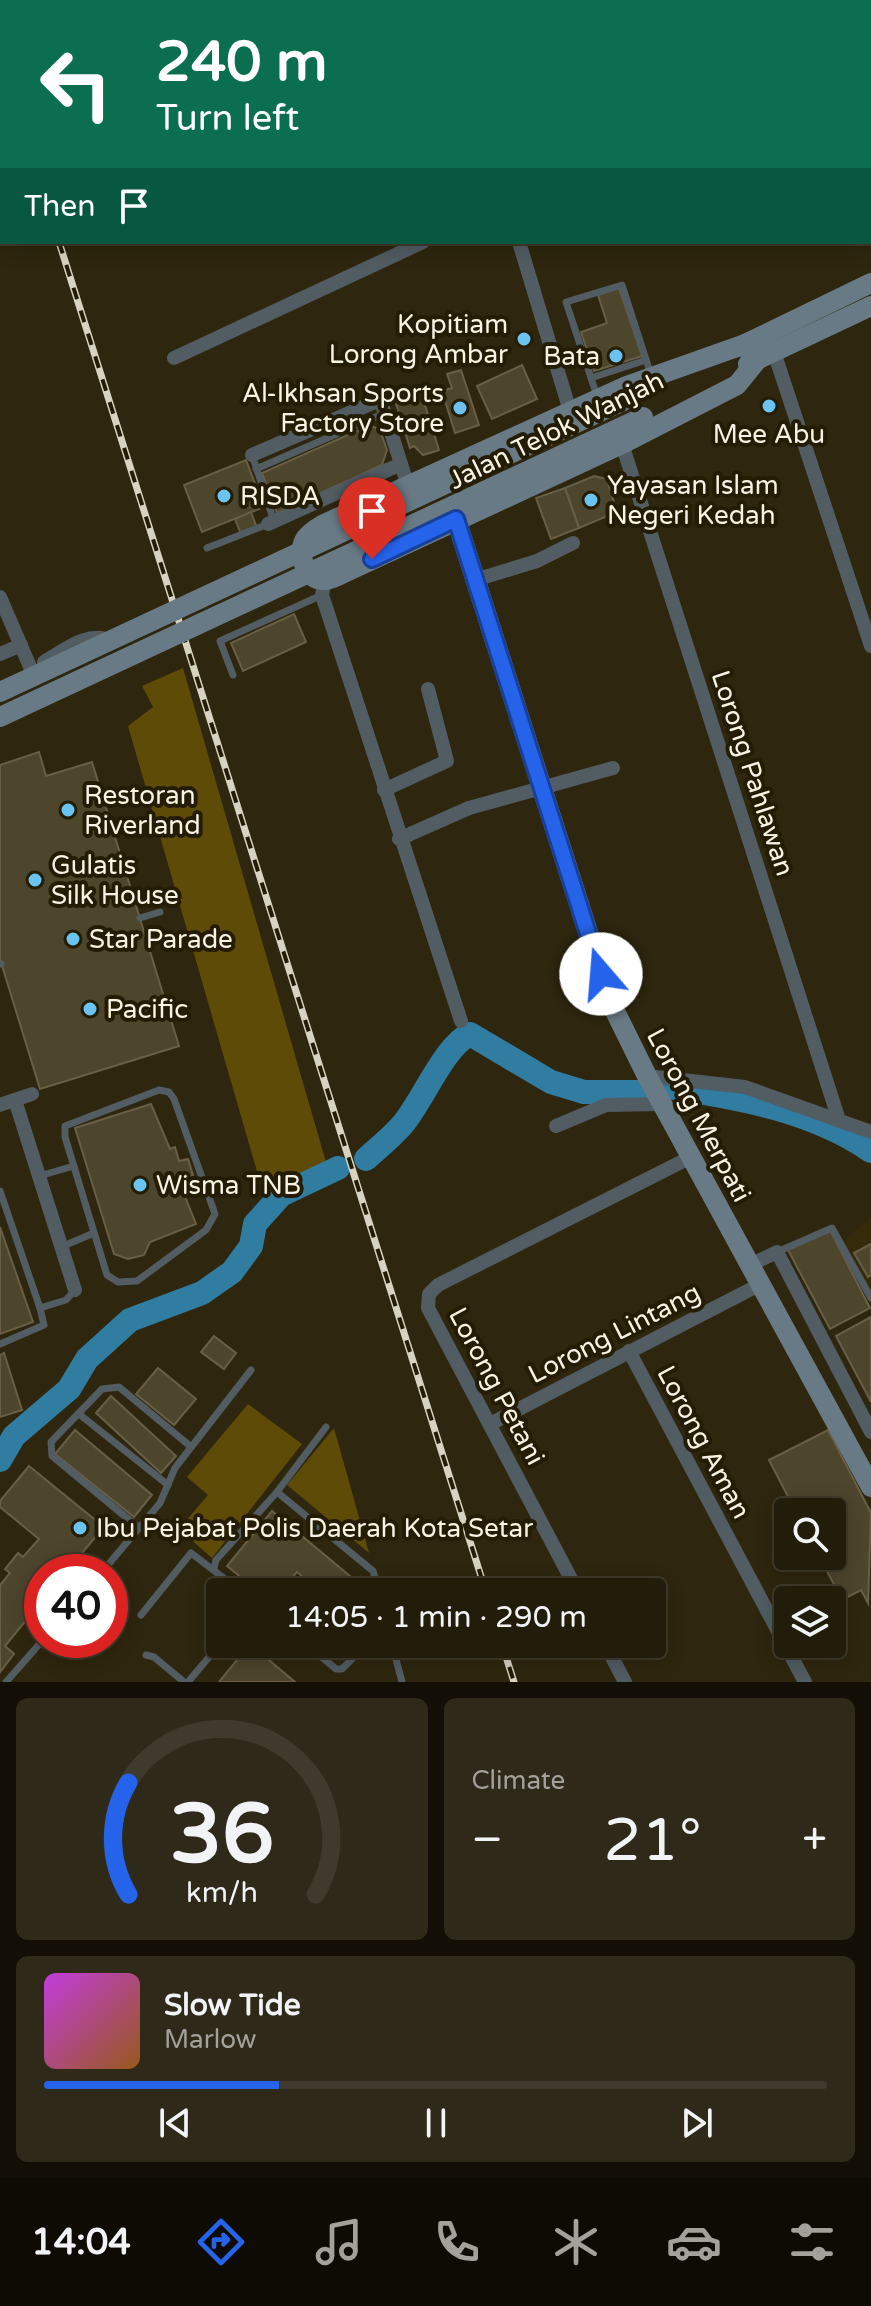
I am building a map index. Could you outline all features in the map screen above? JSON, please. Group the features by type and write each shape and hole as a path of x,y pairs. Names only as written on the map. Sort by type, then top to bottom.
{"main road":[{"name":"Jalan Telok Wanjah","path":"0,717 643,417 761,351 871,283"},
{"name":"Jalan Telok Wanjah","path":"0,692 634,396 761,351 871,306"},
{"path":"761,351 737,385 622,444 456,519 323,588 312,577 301,555 304,541 311,532 598,399 649,368 761,351"},
{"name":"Lorong Merpati","path":"456,519 610,1001 662,1104 868,1474"}],"street":[{"path":"174,358 419,244"},
{"path":"520,244 570,411"},
{"path":"761,351 871,646"},
{"path":"254,462 373,401 380,402 408,486"},
{"name":"Lorong Pahlawan","path":"622,444 838,1117"},
{"path":"271,523 401,464"},
{"path":"475,580 537,561 573,543"},
{"path":"323,588 399,839 461,1021"},
{"path":"0,597 31,669"},
{"path":"0,683 89,637 99,635 112,642 117,655 111,670 0,726"},
{"path":"0,654 21,645"},
{"path":"384,790 447,761 428,689"},
{"path":"399,839 469,808 613,768"},
{"path":"647,1076 745,1087 838,1117 871,1132"},
{"path":"0,1105 32,1094"},
{"path":"15,1100 75,1290"},
{"path":"556,1126 606,1105 662,1104"},
{"name":"Lorong Petani","path":"571,1578 428,1308 429,1294 438,1285 691,1157"},
{"path":"750,1265 777,1252 871,1432"},
{"name":"Lorong Lintang","path":"490,1424 761,1284"},
{"name":"Lorong Aman","path":"629,1351 805,1682"},
{"path":"612,1658 625,1682"}],"lane":[{"path":"591,378 649,368 621,285 566,302 591,378 598,399"},
{"path":"207,548 271,523 254,462"},
{"path":"233,675 220,641 323,588"},
{"path":"140,918 160,912"},
{"path":"159,1090 169,1092 215,1214 206,1230 137,1281 118,1282 107,1275 74,1166 65,1126 159,1090"},
{"path":"39,1176 74,1166"},
{"path":"0,1191 44,1325 0,1344"},
{"path":"777,1252 832,1228 871,1298"},
{"path":"61,1247 94,1233"},
{"path":"40,1308 66,1300 75,1290"},
{"path":"117,1554 160,1503 190,1446 251,1370"},
{"path":"139,1528 52,1456 51,1442 102,1389 119,1387 190,1446"},
{"path":"79,1414 168,1485"},
{"path":"214,1568 216,1560 277,1492 326,1427"},
{"path":"277,1492 373,1571 375,1578"},
{"path":"141,1615 187,1554 194,1553 226,1578"},
{"path":"146,1655 154,1657 186,1682 207,1658"},
{"path":"6,1682 27,1658"},
{"path":"323,1658 336,1669 342,1669 353,1658"},
{"path":"396,1658 402,1682"}],"shaded area":[{"path":"183,668 328,1169 265,1199 128,726 153,707 142,686"},
{"path":"871,1217 871,1295 843,1242"},
{"path":"248,1404 302,1444 212,1558 179,1529 208,1495 187,1477"},
{"path":"334,1428 369,1553 287,1485"}],"building":[{"path":"619,288 642,356 594,371 581,332 607,323 598,295"},
{"path":"522,365 537,399 492,419 477,386"},
{"name":"Al-Ikhsan Sports Factory Store","path":"461,370 479,425 455,433 442,391 452,388 447,374"},
{"path":"420,389 439,450 423,455 414,446 410,448 394,397"},
{"path":"370,425 380,430 387,450 382,465 277,513 262,473"},
{"name":"RISDA","path":"246,460 264,507 202,532 184,485"},
{"name":"Yayasan Islam Negeri Kedah","path":"594,476 607,479 617,512 579,528 565,488"},
{"path":"565,488 579,528 551,539 536,498"},
{"path":"251,512 257,528 241,534 235,519"},
{"path":"294,614 306,642 243,671 231,643"},
{"name":"Star Parade","path":"39,752 46,776 92,762 179,1046 40,1089 0,959 0,765"},
{"name":"Wisma TNB","path":"151,1104 170,1149 175,1147 179,1161 188,1159 193,1175 185,1178 189,1192 184,1194 196,1224 150,1242 144,1255 128,1259 114,1254 75,1128"},
{"path":"0,1227 33,1322 0,1334"},
{"path":"829,1228 870,1308 830,1329 788,1250"},
{"path":"871,1244 871,1275 868,1277 854,1253"},
{"path":"871,1317 871,1402 836,1336"},
{"path":"214,1336 236,1353 224,1369 201,1352"},
{"path":"4,1353 22,1410 0,1417 0,1355"},
{"path":"158,1368 196,1399 174,1425 136,1394"},
{"path":"111,1396 176,1456 161,1473 96,1413"},
{"path":"75,1430 152,1495 134,1517 55,1454"},
{"path":"828,1430 871,1513 868,1603 861,1590 846,1598 846,1586 835,1586 826,1570 846,1570 846,1498 789,1498 769,1460"},
{"path":"29,1466 104,1527 81,1554 26,1554 39,1539 0,1507 0,1501"},
{"path":"272,1511 352,1578 304,1578 297,1572 292,1578 242,1578 227,1566"},
{"path":"18,1553 23,1557 24,1623 5,1646 14,1654 0,1672 0,1585 10,1573 5,1569"},
{"path":"239,1658 267,1658 295,1682 219,1682"}],"waterway":[{"path":"366,1159 403,1124 443,1061 470,1034 551,1082 584,1092 647,1092"},
{"path":"668,1087 747,1101 799,1116 824,1125 871,1151"},
{"path":"0,1460 14,1436 69,1389 87,1359 130,1320 202,1293 232,1272 251,1246 255,1224 281,1195 338,1168"}],"railway":[{"path":"60,244 482,1578"},
{"path":"506,1658 514,1682"}],"place":[{"name":"Kopitiam Lorong Ambar","path":"524,339"},
{"name":"Bata","path":"616,356"},
{"name":"Mee Abu","path":"769,406"},
{"name":"Al-Ikhsan Sports Factory Store","path":"460,408"},
{"name":"RISDA","path":"224,496"},
{"name":"Yayasan Islam Negeri Kedah","path":"591,500"},
{"name":"Restoran Riverland","path":"68,810"},
{"name":"Gulatis Silk House","path":"35,880"},
{"name":"Star Parade","path":"73,939"},
{"name":"Pacific","path":"90,1009"},
{"name":"Wisma TNB","path":"140,1185"},
{"name":"Ibu Pejabat Polis Daerah Kota Setar","path":"80,1528"}],"route":[{"path":"372,559 456,519 601,974"}]}
